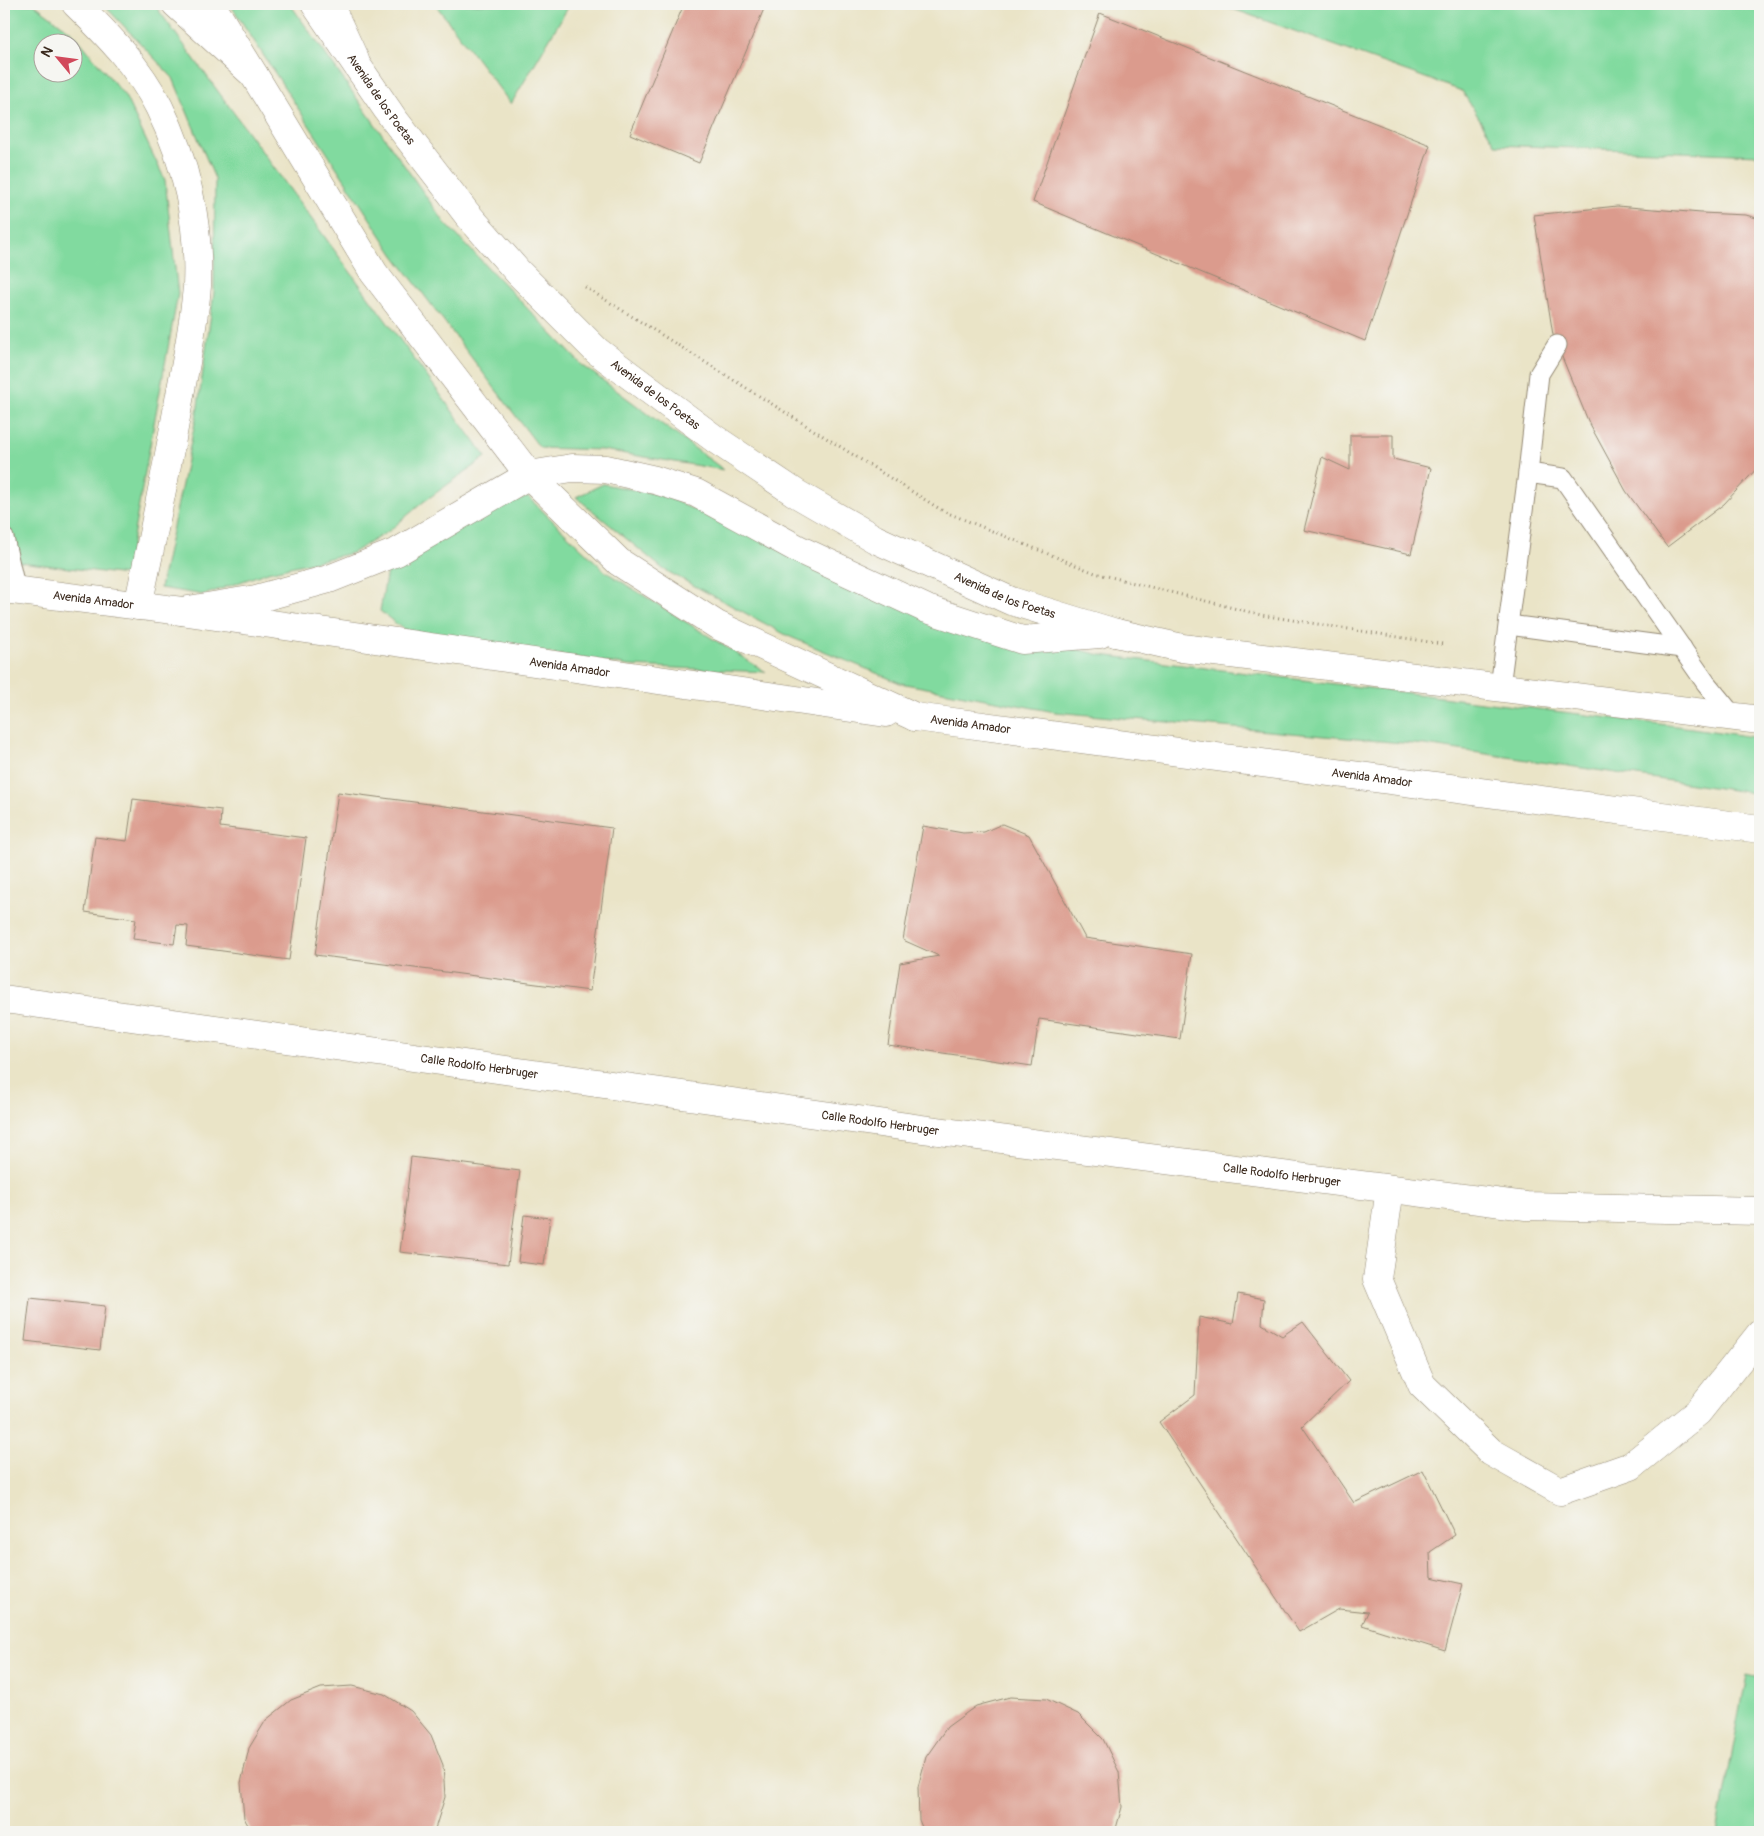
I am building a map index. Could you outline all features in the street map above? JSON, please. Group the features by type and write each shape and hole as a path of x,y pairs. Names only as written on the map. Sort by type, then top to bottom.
{"main road":[{"path":"76,4 119,49 139,75 158,106 186,178 196,248 196,286 191,334 162,497 138,606"},
{"path":"176,4 254,76"},
{"path":"211,4 374,273 529,475 619,562 717,625 915,718"},
{"name":"Avenida de los Poetas","path":"315,4 393,118 467,214 518,272 605,356 723,445 797,494 876,539 1011,601 1116,633"},
{"path":"329,4 355,60"},
{"path":"529,475 572,468 606,469 655,480 696,494 800,550 928,609 1022,640 1116,633 1182,648 1760,720"},
{"name":"Avenida Amador","path":"182,611 256,599 329,579 397,552 529,475"},
{"name":"Avenida Amador","path":"10,590 182,611 915,718 1760,829"},
{"name":"Calle Rodolfo Herbruger","path":"4,999 922,1129 1526,1206 1760,1211"},
{"path":"1390,1189 1377,1279 1422,1385 1491,1452 1560,1491 1631,1466 1698,1412 1760,1334"}],"lane":[{"path":"1500,687 1539,374 1557,345"},
{"path":"1528,473 1563,478 1706,683 1733,716"},
{"path":"4,538 10,590"},
{"path":"1509,625 1682,648"}],"path":[{"path":"584,287 943,510 1095,573 1262,615 1447,644"}],"green space":[{"path":"4,4 34,4 71,32 32,32 32,82 82,82 82,44 125,96 165,180 178,294 126,575 4,560"},
{"path":"103,4 154,4 486,457 422,503 389,531 352,553 268,572 204,595 160,588 197,413 214,292 215,179 173,78"},
{"path":"230,4 290,4 445,223 582,365 724,470 602,450 540,448 393,254"},
{"path":"435,4 570,4 511,104"},
{"path":"1219,4 1760,4 1760,155 1496,145 1462,91"},
{"path":"603,484 662,495 733,528 956,620 1101,655 1760,738 1760,794 1425,745 1055,712 900,683 788,636 663,569 576,497"},
{"path":"528,497 606,572 766,672 629,666 404,630 380,611 387,571 460,522"},
{"path":"1747,1675 1760,1678 1760,1832 1717,1832"}],"building":[{"path":"684,4 766,4 699,163 630,134"},
{"path":"1100,13 1430,145 1365,341 1033,202"},
{"path":"1617,206 1746,215 1760,219 1760,465 1724,504 1667,547 1626,491 1589,423 1553,335 1534,215"},
{"path":"1350,435 1393,435 1393,459 1431,468 1411,554 1304,530 1322,457 1350,470"},
{"path":"338,792 612,828 590,991 315,955"},
{"path":"133,799 221,810 220,827 306,838 289,960 186,946 188,926 177,925 174,944 133,939 136,919 85,912 95,837 127,841"},
{"path":"1002,824 1029,835 1085,938 1192,954 1180,1039 1039,1019 1032,1066 888,1045 900,963 939,956 903,940 923,826 963,833 984,832"},
{"path":"411,1157 520,1171 508,1264 400,1252"},
{"path":"524,1215 550,1218 544,1265 518,1262"},
{"path":"1238,1294 1264,1299 1262,1324 1282,1336 1303,1322 1349,1381 1302,1426 1354,1503 1423,1470 1455,1535 1430,1552 1431,1577 1463,1584 1445,1651 1362,1625 1368,1612 1339,1609 1299,1632 1159,1422 1195,1395 1199,1317 1233,1324"},
{"path":"30,1298 105,1306 100,1350 25,1341"},
{"path":"352,1686 384,1694 411,1711 431,1735 443,1765 445,1797 434,1832 252,1832 244,1818 241,1783 249,1748 266,1720 291,1700 321,1688"},
{"path":"1010,1697 1046,1699 1078,1714 1103,1739 1119,1772 1122,1807 1115,1832 924,1832 919,1820 918,1787 926,1757 947,1727 976,1706"}]}
